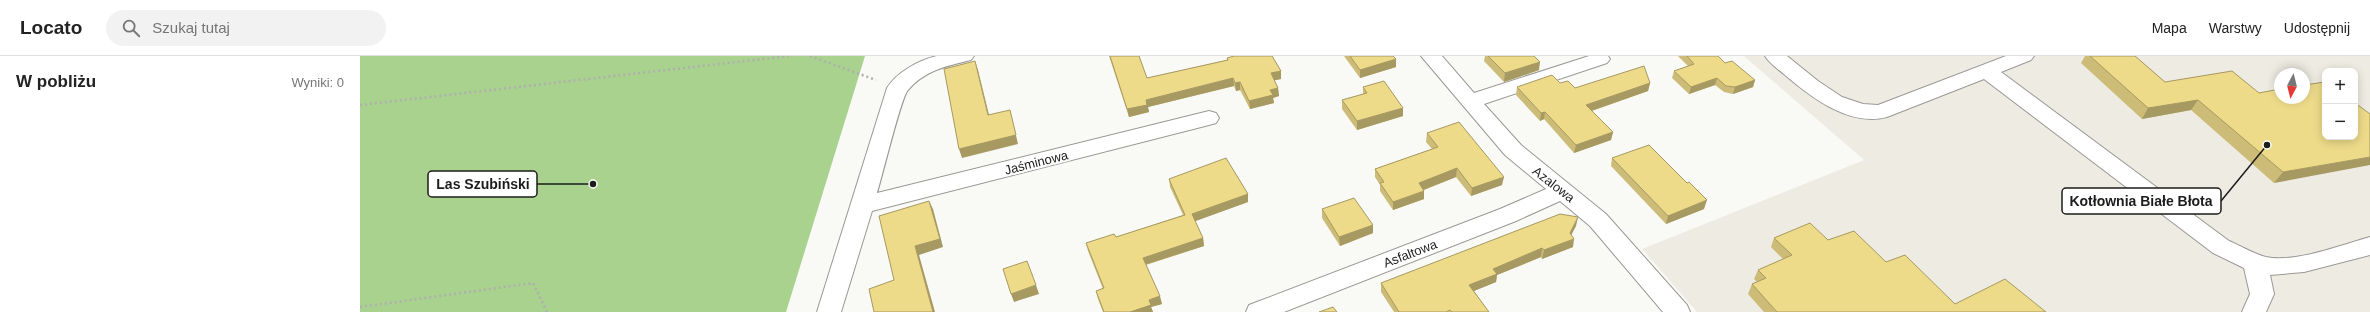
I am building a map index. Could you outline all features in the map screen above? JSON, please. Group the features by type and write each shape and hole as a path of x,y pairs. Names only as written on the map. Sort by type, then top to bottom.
{"street":[{"path":"829,312 863,205 897,88 916,72 933,63 964,56"},
{"name":"Azalowa","path":"1431,56 1513,150 1560,191 1598,220 1678,312"},
{"path":"1775,56 1829,99 1846,108 1861,112 1880,112 2024,56"},
{"path":"1471,101 1600,59"},
{"path":"1986,70 2221,247 2268,266 2296,265 2370,246"},
{"name":"Jaśminowa","path":"863,205 1209,118"},
{"name":"Asfaltowa","path":"1258,312 1508,215 1560,191"},
{"path":"2254,312 2262,294 2255,262"}],"path":[{"path":"360,105 789,56"},
{"path":"810,56 897,88"},
{"path":"360,308 533,283 547,312"}],"shaded area":[{"path":"1744,56 2370,56 2370,312 1697,312 1642,249 1864,160"}],"green space":[{"path":"360,56 865,56 786,312 360,312"}],"building":[{"path":"1110,56 1139,56 1147,78 1228,60 1227,58 1234,56 1272,56 1281,71 1271,73 1278,88 1270,90 1273,95 1249,101 1240,82 1235,83 1233,78 1146,100 1147,105 1127,109"},
{"path":"1350,56 1393,56 1396,59 1360,70"},
{"path":"1488,56 1534,56 1540,62 1505,73"},
{"path":"1687,56 1718,56 1725,63 1732,61 1755,80 1735,87 1726,86 1717,78 1691,87 1674,71 1694,64"},
{"path":"2090,56 2135,56 2165,82 2232,71 2259,93 2274,90 2274,104 2310,104 2310,84 2322,82 2322,140 2358,140 2358,105 2370,114 2370,157 2283,172 2198,100 2148,108"},
{"path":"975,61 988,115 1010,110 1016,135 959,149 944,69"},
{"path":"1644,66 1650,83 1586,105 1613,132 1576,145 1545,112 1541,113 1517,87 1552,75 1560,83 1568,81 1575,88"},
{"path":"1384,81 1403,108 1357,121 1342,100 1367,93 1363,87"},
{"path":"1459,122 1504,177 1472,188 1457,168 1419,183 1424,191 1393,202 1380,183 1384,182 1375,169 1438,147 1427,133"},
{"path":"1649,145 1687,183 1689,182 1707,200 1668,216 1612,158"},
{"path":"1226,158 1248,194 1192,214 1203,238 1143,258 1160,296 1149,300 1151,305 1130,312 1104,312 1096,291 1104,288 1086,243 1114,234 1116,237 1185,215 1169,179"},
{"path":"1354,198 1373,225 1339,237 1322,209"},
{"path":"929,201 940,239 915,246 933,312 874,312 869,289 894,280 879,216"},
{"path":"1560,214 1578,217 1570,233 1574,239 1544,250 1542,248 1493,269 1497,274 1469,285 1489,312 1452,312 1450,310 1446,312 1399,312 1381,283"},
{"path":"1810,223 1828,240 1854,231 1886,262 1905,255 1955,304 2005,279 2046,312 1777,312 1752,284 1766,278 1758,270 1792,255 1774,238"},
{"path":"1027,261 1036,285 1011,294 1003,269"},
{"path":"1333,307 1337,312 1319,312"}],"place":[{"name":"Kotłownia Białe Błota","path":"2267,145"},
{"name":"Las Szubiński","path":"593,184"}]}
